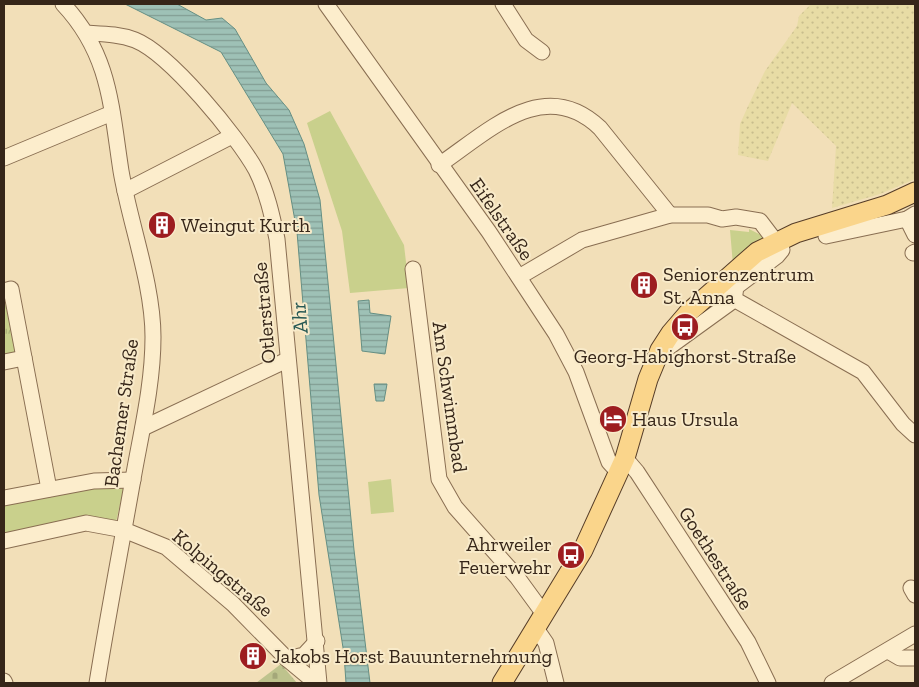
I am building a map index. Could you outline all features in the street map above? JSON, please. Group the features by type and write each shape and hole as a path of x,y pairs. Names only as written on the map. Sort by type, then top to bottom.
{"main road":[{"path":"502,683 583,550 622,465 648,379 660,350 689,312 757,252 779,246 796,233 888,205 915,192"}],"street":[{"name":"Bachemer Straße","path":"62,4 86,33 99,59 106,81 125,191 152,311 152,363 143,428 97,683"},
{"name":"Eifelstraße","path":"326,4 519,277 556,334 568,357 609,462 622,465"},
{"path":"503,4 526,40 542,52"},
{"name":"Otlerstraße","path":"86,33 112,34 137,40 168,63 196,91 232,136 255,170 268,200 277,239 317,641 318,683"},
{"path":"440,164 513,116 527,109 542,105 567,107 587,116 600,128 670,214"},
{"path":"4,158 112,113"},
{"path":"125,191 232,136"},
{"path":"519,277 582,240 670,214 708,215 722,219 736,216 760,221 779,246 777,256 736,287 734,300 669,347 660,350"},
{"path":"826,236 911,216 915,235"},
{"name":"Am Schwimmbad","path":"413,269 439,479 455,507 517,577 539,621 556,683"},
{"path":"4,291 11,289 50,488"},
{"path":"716,289 863,372 903,424 915,435"},
{"path":"4,362 24,358"},
{"path":"143,428 288,360"},
{"name":"Goethestraße","path":"622,465 637,472 748,642 768,683"},
{"path":"4,498 94,481 133,480"},
{"name":"Kolpingstraße","path":"4,540 86,523 124,530 166,546 233,604 288,658 318,683"},
{"path":"832,683 915,634"},
{"path":"288,658 304,655 317,641"},
{"path":"888,651 900,658 915,658"}],"shaded area":[{"path":"811,4 915,4 915,179 880,194 832,208 836,146 792,103 768,161 738,155 740,124 749,104 765,71 797,26 799,16"}],"green space":[{"path":"330,111 404,245 409,288 350,293 342,231 307,123"},
{"path":"749,229 765,237 733,265 730,230 749,232"},
{"path":"4,297 16,353 4,356"},
{"path":"391,479 394,512 371,514 368,482"},
{"path":"124,487 116,522 4,534 4,502 79,489"},
{"path":"281,664 297,683 256,683"}],"water":[{"path":"125,4 177,4 206,20 222,18 235,29 266,83 289,110 304,144 320,200 354,550 370,683 346,683 344,654 319,495 297,232 283,154 221,52"},
{"path":"369,300 370,313 391,316 385,354 362,351 358,301"},
{"path":"374,384 387,384 384,401 376,401"}],"place":[{"name":"Weingut Kurth","path":"162,225"},
{"name":"Seniorenzentrum St. Anna","path":"644,285"},
{"name":"Georg-Habighorst-Straße","path":"685,327"},
{"name":"Haus Ursula","path":"613,419"},
{"name":"Ahrweiler Feuerwehr","path":"571,555"},
{"name":"Jakobs Horst Bauunternehmung","path":"253,656"}],"water label":[{"name":"Ahr","path":"299,318"}]}
